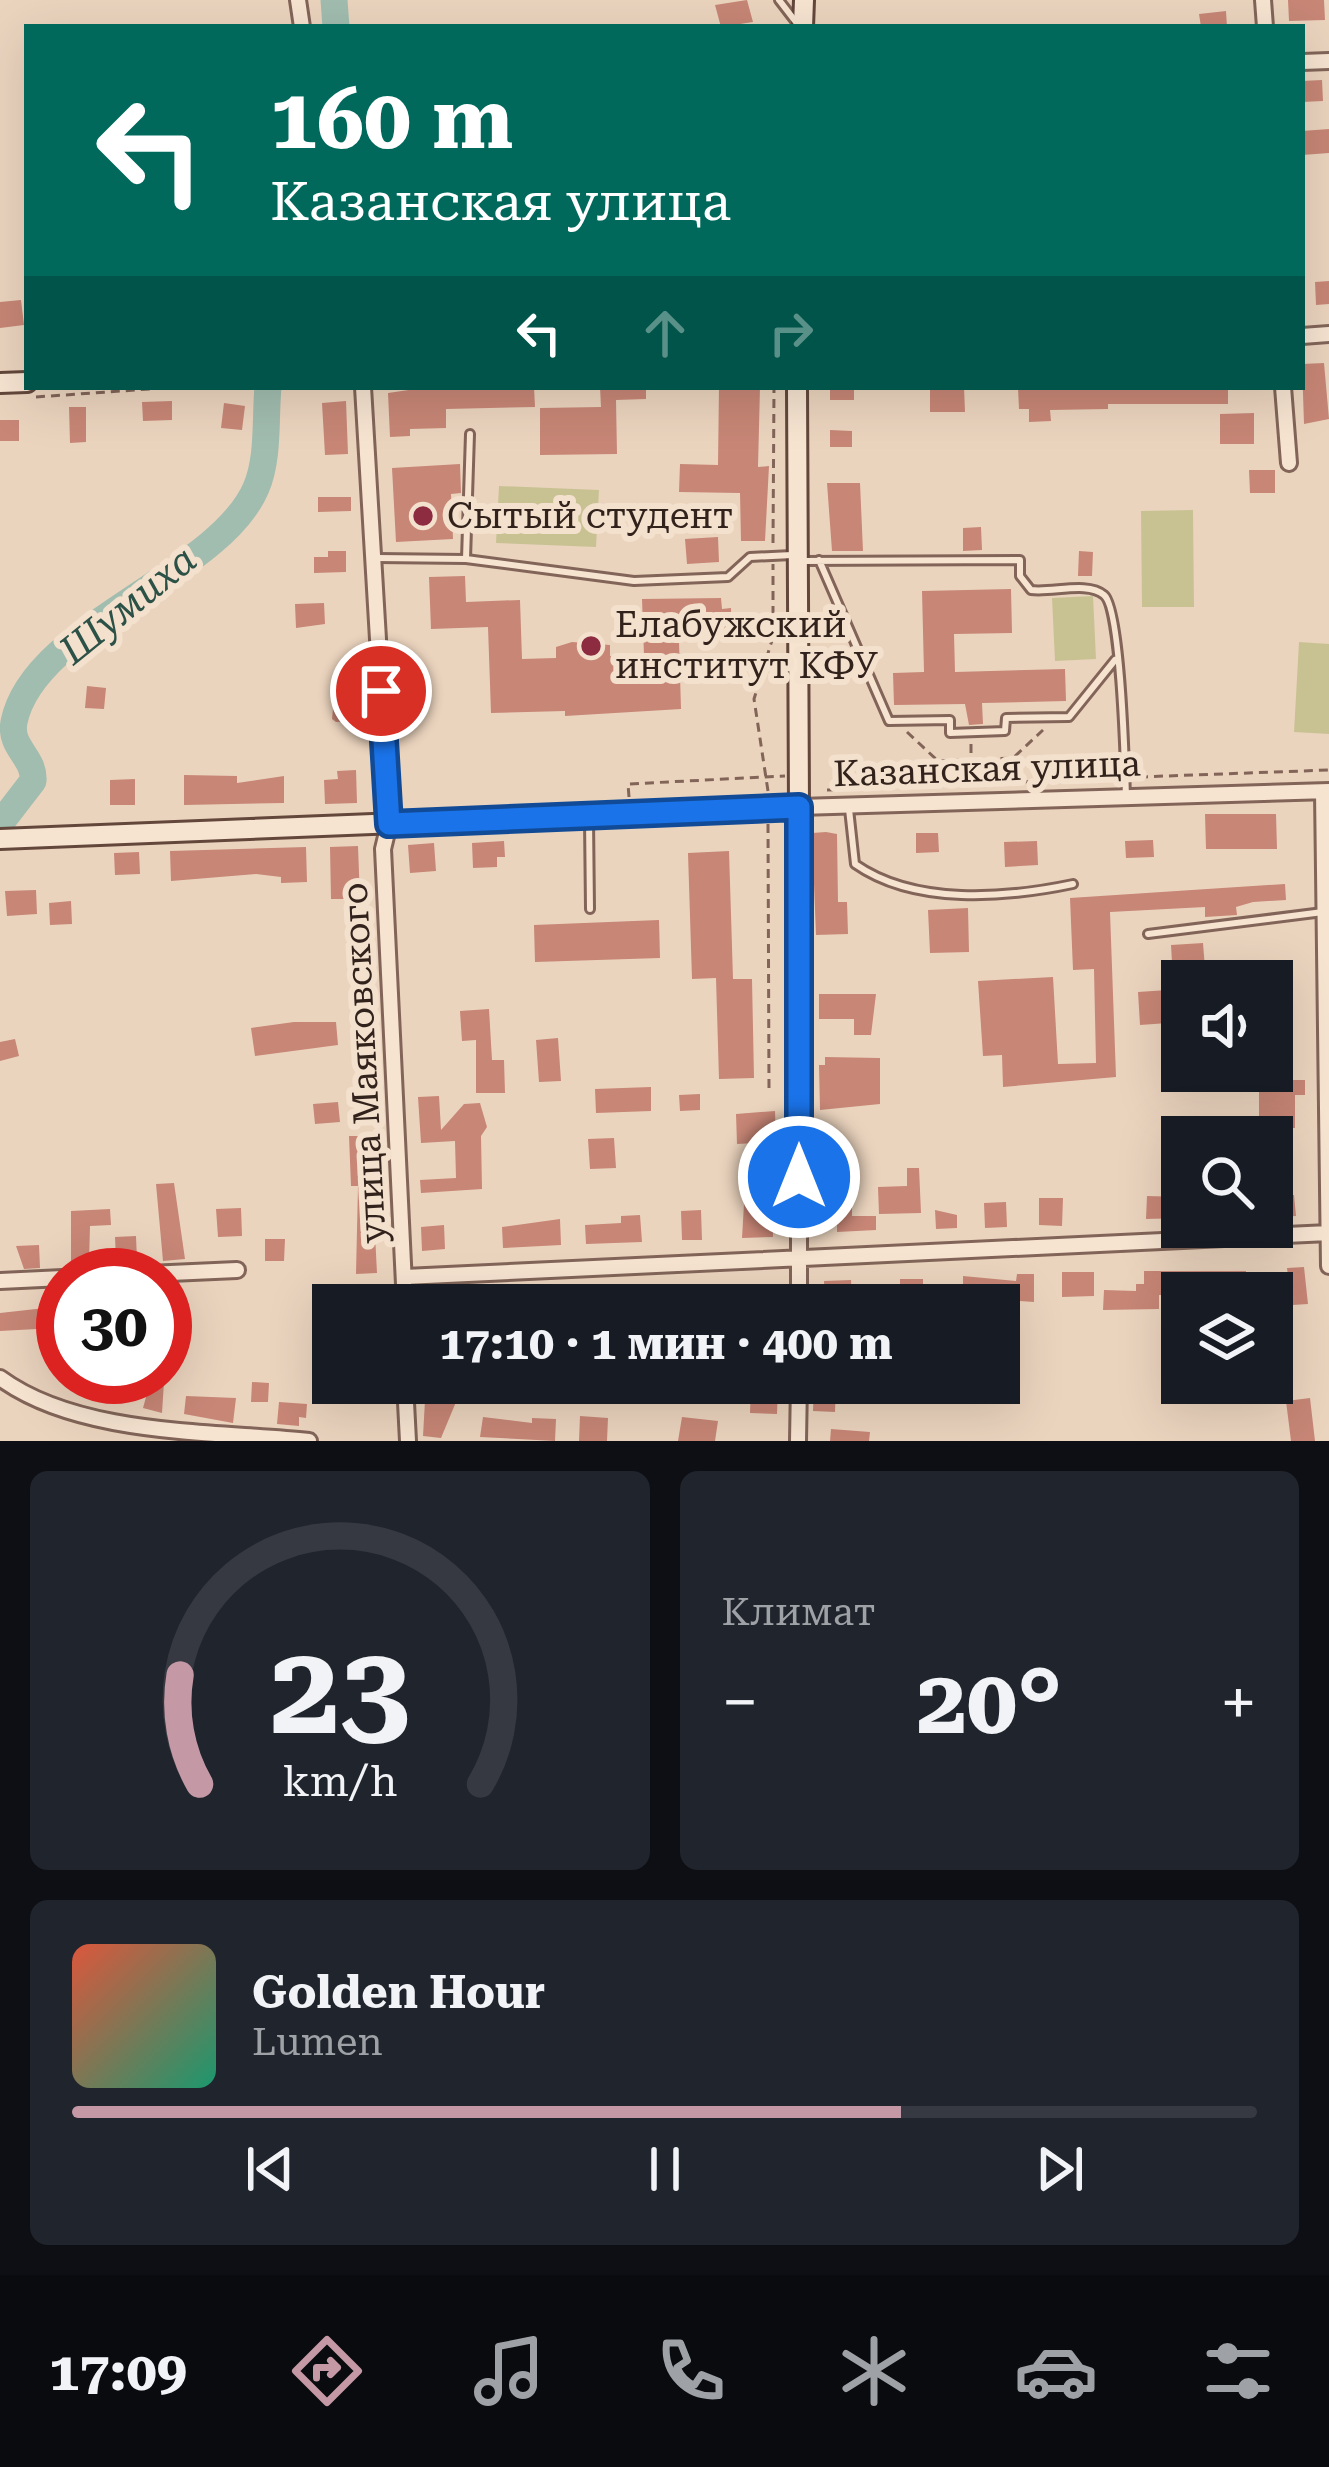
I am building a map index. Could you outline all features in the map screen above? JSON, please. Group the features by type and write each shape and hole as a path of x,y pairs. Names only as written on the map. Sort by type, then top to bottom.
{"street":[{"path":"0,383 23,391"},
{"name":"улица Маяковского","path":"363,390 389,824 383,849 405,1284"},
{"path":"797,390 799,1284"},
{"path":"1283,390 1289,464"},
{"path":"1326,792 1329,1266"},
{"name":"Казанская улица","path":"0,839 768,808 1326,792"},
{"path":"405,1277 1328,1233"},
{"path":"192,1272 237,1270"},
{"path":"0,1281 36,1279"},
{"path":"0,1378 26,1396 76,1416 308,1441"},
{"path":"406,1404 408,1441"},
{"path":"798,1441 799,1404"}],"lane":[{"path":"779,0 799,24"},
{"path":"466,559 470,434"},
{"path":"374,558 466,559 634,581 728,577 750,557 773,555 819,560 1020,560 1020,576 1031,590 1092,589 1105,595 1112,609 1126,797"},
{"path":"819,560 889,721 950,720 950,733 1005,731 1006,718 1069,717 1118,657"},
{"path":"849,806 855,864 888,880 970,897 1006,898 1073,884"},
{"path":"590,816 590,909"},
{"path":"1148,934 1324,911"}],"path":[{"path":"23,391 114,390"},
{"path":"769,1092 768,779 754,699 773,638 774,390"},
{"path":"894,720 938,761 1013,758 1058,717"},
{"path":"970,732 971,784"},
{"path":"629,814 628,784 799,775 818,790 1329,770"}],"shaded area":[{"path":"499,486 599,490 596,547 496,543"},
{"path":"1193,510 1194,607 1142,607 1141,511"},
{"path":"1093,596 1096,659 1055,661 1052,598"},
{"path":"1299,642 1329,644 1329,734 1294,732"}],"building":[{"path":"747,0 753,22 720,24 715,5"},
{"path":"1288,0 1324,0 1325,20 1289,21"},
{"path":"1226,11 1227,24 1201,24 1199,14"},
{"path":"1322,80 1323,101 1305,102 1305,81"},
{"path":"1329,129 1329,153 1305,155 1305,131"},
{"path":"1329,281 1329,304 1316,305 1315,282"},
{"path":"21,300 24,325 0,328 0,302"},
{"path":"1324,363 1329,419 1304,424 1303,390 1305,364"},
{"path":"534,390 535,407 446,409 446,428 410,429 410,436 390,437 388,393"},
{"path":"600,390 646,390 646,399 616,400 617,454 540,455 540,408 601,407"},
{"path":"719,390 760,390 758,467 769,466 765,541 741,541 740,493 679,492 680,464 718,465"},
{"path":"830,390 854,390 854,400 830,400"},
{"path":"930,390 964,390 965,412 930,412"},
{"path":"1018,390 1228,390 1228,404 1108,404 1108,409 1050,410 1051,421 1029,422 1029,409 1019,409"},
{"path":"172,401 172,420 143,421 142,402"},
{"path":"346,401 348,454 325,455 322,403"},
{"path":"224,403 245,406 242,430 221,428"},
{"path":"69,407 86,407 86,442 70,443"},
{"path":"1254,413 1254,444 1220,444 1220,414"},
{"path":"0,420 19,420 19,441 0,441"},
{"path":"830,430 852,431 852,447 830,447"},
{"name":"Сытый студент","path":"460,464 461,493 451,494 453,539 396,542 392,468"},
{"path":"1249,470 1275,470 1275,493 1250,493"},
{"path":"827,483 860,483 863,551 832,551"},
{"path":"318,497 351,497 351,511 318,512"},
{"path":"981,527 982,550 963,551 963,528"},
{"path":"718,537 719,562 687,564 685,539"},
{"path":"328,551 346,551 346,572 314,573 314,557 328,557"},
{"path":"1079,551 1093,552 1092,576 1078,576"},
{"name":"Елабужский институт КФУ","path":"465,576 466,602 520,600 522,659 556,658 556,647 572,642 610,645 610,656 644,655 642,599 721,598 722,609 731,608 732,640 679,641 681,709 565,716 565,711 491,713 488,627 431,629 429,577"},
{"path":"1011,589 1012,633 954,634 955,672 1065,669 1066,701 982,703 983,724 969,725 965,704 894,705 893,673 924,672 922,591"},
{"path":"324,603 325,624 296,628 295,604"},
{"path":"87,686 106,688 104,709 85,708"},
{"path":"355,688 356,721 336,722 332,719 335,689"},
{"path":"356,770 357,803 325,804 324,780 338,779 337,771"},
{"path":"184,775 237,776 237,783 284,776 284,803 184,805"},
{"path":"135,779 135,805 110,805 110,780"},
{"path":"1205,814 1276,814 1277,849 1206,849"},
{"path":"812,833 837,834 838,902 847,902 848,934 816,935"},
{"path":"916,833 938,833 939,852 916,853"},
{"path":"1153,840 1154,857 1126,858 1125,841"},
{"path":"504,841 505,857 497,857 497,867 473,868 472,843"},
{"path":"1037,841 1038,865 1005,867 1004,842"},
{"path":"434,843 436,871 410,873 408,845"},
{"path":"358,846 360,899 331,899 330,847"},
{"path":"306,847 307,882 281,883 281,877 256,874 171,881 170,851"},
{"path":"729,851 733,979 752,979 754,1078 719,1079 716,978 692,979 688,853"},
{"path":"139,852 140,874 115,875 114,853"},
{"path":"1285,884 1286,900 1236,907 1237,915 1205,917 1205,907 1110,912 1116,1077 1003,1087 1002,1055 983,1056 978,981 1053,977 1058,1064 1096,1063 1094,969 1073,970 1070,898"},
{"path":"36,890 37,914 7,916 5,891"},
{"path":"71,901 72,924 50,925 49,903"},
{"path":"968,908 969,952 930,953 928,910"},
{"path":"659,920 660,958 535,962 534,925"},
{"path":"1203,943 1204,960 1172,960 1171,945"},
{"path":"1161,990 1161,1024 1140,1025 1138,992"},
{"path":"819,994 876,994 871,1035 854,1035 854,1019 819,1019"},
{"path":"489,1009 492,1060 504,1060 505,1093 476,1093 476,1040 462,1041 460,1011"},
{"path":"336,1022 338,1045 255,1056 251,1028"},
{"path":"558,1038 561,1081 539,1082 536,1040"},
{"path":"15,1039 19,1056 0,1061 0,1042"},
{"path":"825,1057 880,1058 880,1104 820,1110 819,1065 825,1065"},
{"path":"1293,1080 1305,1080 1305,1095 1295,1095 1295,1128 1293,1116 1259,1116 1259,1092 1293,1092"},
{"path":"651,1087 651,1111 596,1113 595,1089"},
{"path":"700,1094 700,1110 680,1111 679,1095"},
{"path":"439,1096 441,1130 464,1104 480,1103 487,1127 481,1136 482,1189 421,1193 420,1180 456,1178 455,1141 421,1143 418,1097"},
{"path":"338,1102 340,1122 315,1124 313,1104"},
{"path":"775,1111 776,1142 737,1144 736,1114"},
{"path":"349,1136 370,1136 377,1273 356,1274 358,1186 351,1186"},
{"path":"614,1138 616,1168 590,1169 588,1139"},
{"path":"907,1168 919,1168 921,1213 879,1214 878,1187 907,1186"},
{"path":"174,1183 183,1248 162,1248 156,1184"},
{"path":"745,1187 762,1187 762,1198 772,1198 773,1237 742,1238"},
{"path":"1147,1196 1161,1196 1161,1219 1146,1219"},
{"path":"1039,1198 1063,1198 1062,1226 1039,1225"},
{"path":"1006,1202 1007,1227 985,1228 984,1203"},
{"path":"852,1206 852,1216 876,1216 876,1230 837,1232 837,1225 827,1225 827,1207"},
{"path":"241,1208 242,1236 218,1237 216,1209"},
{"path":"110,1209 111,1225 90,1226 89,1248 71,1248 71,1211"},
{"path":"701,1210 702,1240 682,1240 681,1211"},
{"path":"935,1210 957,1215 957,1228 936,1229"},
{"path":"640,1215 642,1242 586,1244 585,1225 621,1223 621,1216"},
{"path":"560,1219 561,1245 503,1248 502,1227"},
{"path":"444,1225 445,1249 422,1251 421,1227"},
{"path":"136,1236 136,1248 115,1248 115,1237"},
{"path":"265,1239 285,1239 284,1261 265,1261"},
{"path":"39,1245 36,1268 24,1269 16,1246"},
{"path":"1304,1267 1308,1304 1293,1305 1293,1272 1287,1268"},
{"path":"1144,1271 1246,1271 1161,1272 1159,1309 1103,1310 1104,1290 1136,1291 1136,1284 1144,1284"},
{"path":"1062,1272 1094,1272 1094,1296 1062,1297"},
{"path":"1017,1274 1034,1274 1034,1302 1020,1301 1020,1284 963,1284 963,1276 1016,1281"},
{"path":"900,1279 923,1279 923,1284 900,1284"},
{"path":"851,1280 851,1284 824,1284"},
{"path":"36,1309 36,1329 0,1331 0,1313"},
{"path":"252,1382 269,1383 268,1402 251,1402"},
{"path":"192,1396 236,1398 233,1423 184,1414"},
{"path":"1310,1398 1315,1441 1291,1441 1286,1404"},
{"path":"279,1402 307,1404 306,1418 299,1417 299,1426 277,1424"},
{"path":"144,1404 163,1404 162,1413 143,1408"},
{"path":"425,1404 455,1404 441,1438 423,1436"},
{"path":"750,1404 777,1404 777,1414 750,1413"},
{"path":"813,1404 835,1404 835,1412 813,1411"},
{"path":"580,1416 608,1418 607,1441 579,1441"},
{"path":"483,1417 532,1423 532,1418 556,1419 555,1441 480,1437"},
{"path":"682,1417 718,1421 715,1441 678,1441"},
{"path":"831,1429 870,1432 869,1441 830,1441"}],"waterway":[{"name":"Шумиха","path":"334,0 336,24"},
{"name":"Шумиха","path":"3,820 33,781 13,731 28,688 89,629 205,548 236,519 260,476 268,390"}],"place":[{"name":"Сытый студент","path":"423,516"},
{"name":"Елабужский институт КФУ","path":"591,646"}],"route":[{"path":"381,691 389,824 799,807 799,1177"}]}
